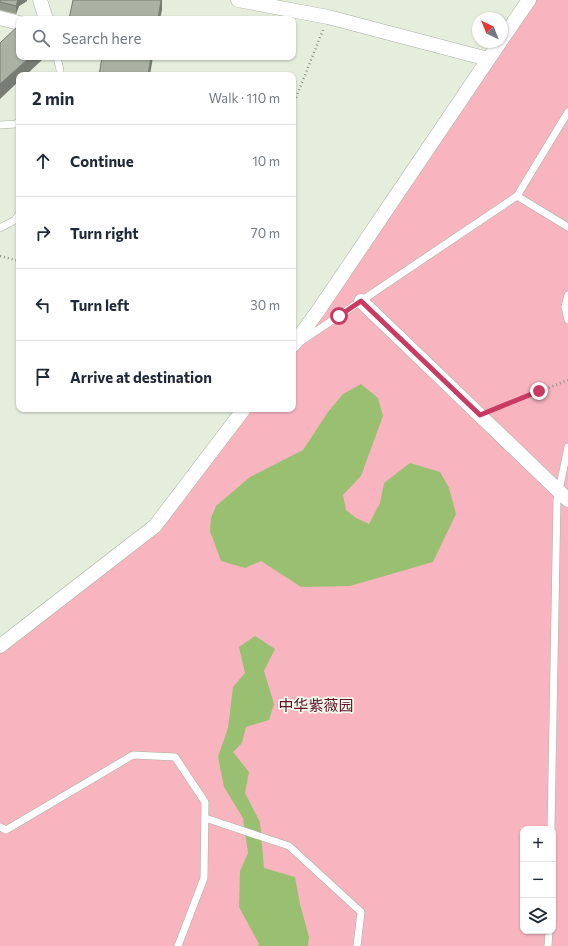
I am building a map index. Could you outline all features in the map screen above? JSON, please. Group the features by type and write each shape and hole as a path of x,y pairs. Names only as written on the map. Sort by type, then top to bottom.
{"street":[{"path":"40,0 45,16"},
{"path":"238,0 328,17 488,59"},
{"path":"508,30 529,0"},
{"path":"0,18 16,22"},
{"path":"296,342 323,305 496,48"},
{"path":"361,301 564,496"},
{"path":"0,646 155,526 242,412"}],"lane":[{"path":"58,60 60,72"},
{"path":"296,344 517,196 568,112"},
{"path":"0,125 16,124"},
{"path":"517,196 568,227"},
{"path":"0,228 16,218"},
{"path":"568,295 564,307 568,320"},
{"path":"551,826 557,516 564,496 568,447"},
{"path":"0,827 6,830 133,755 175,757 205,802 204,878 178,946"},
{"path":"205,818 289,846 361,912 357,946"},
{"path":"548,946 549,934"}],"path":[{"path":"296,97 328,17"},
{"path":"0,256 16,260"},
{"path":"480,415 568,380"}],"green space":[{"name":"中华紫薇园","path":"529,0 568,0 568,946 0,946 0,646 155,526 242,412 296,412 296,340 496,48 508,48 508,31"}],"shaded area":[{"path":"361,384 378,398 383,416 361,476 343,495 346,510 356,518 369,524 380,503 384,483 410,463 440,472 449,488 456,514 433,562 350,586 301,587 261,561 245,568 221,561 210,531 211,518 216,506 250,477 303,450 328,412 343,394"},
{"path":"255,636 275,649 264,671 274,704 269,720 246,727 242,743 233,752 249,772 245,793 260,822 264,868 295,877 300,904 309,937 308,946 258,946 259,944 239,907 240,871 248,853 243,818 224,787 218,757 228,728 233,687 245,673 239,647"}],"building":[{"path":"0,0 18,0 16,6 0,2"},
{"path":"73,0 161,0 158,16 70,16"},
{"path":"16,28 16,60 27,60 0,84 0,43"},
{"path":"102,60 150,60 148,72 100,72"}],"route":[{"path":"339,316 361,301 480,415 539,391"}]}
